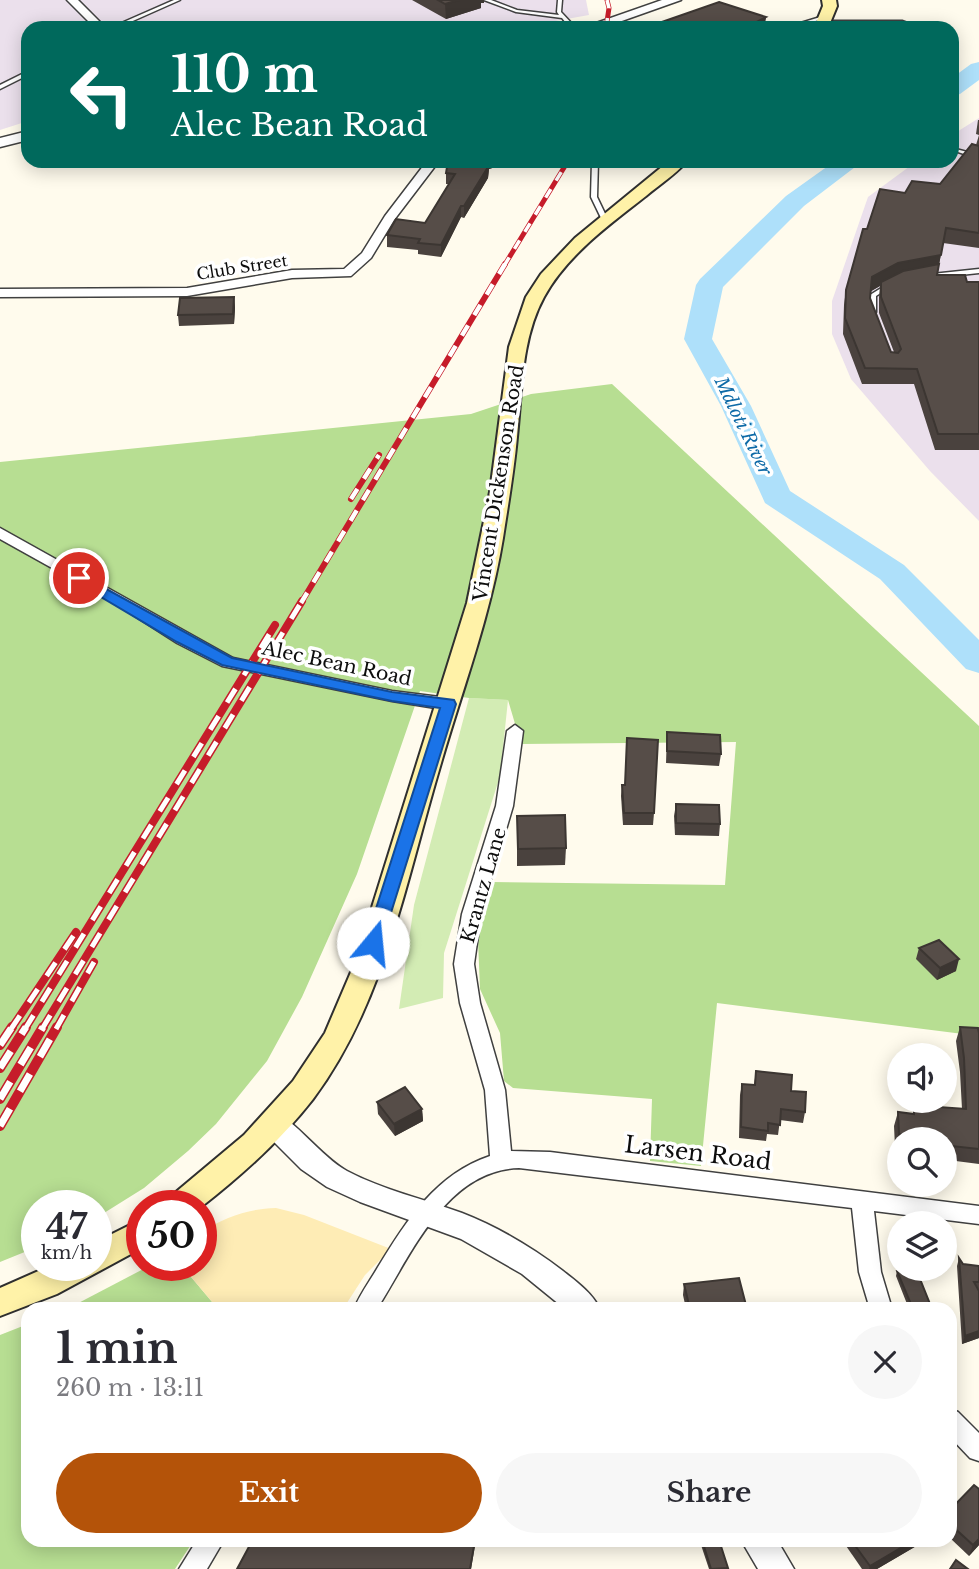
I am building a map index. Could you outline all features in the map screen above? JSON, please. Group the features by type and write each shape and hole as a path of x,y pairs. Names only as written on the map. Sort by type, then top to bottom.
{"main road":[{"path":"830,0 830,21"},
{"name":"Vincent Dickenson Road","path":"201,1190 273,1123 318,1070 341,1026 366,966 478,607 489,560 525,321 545,281 563,261 671,168"},
{"path":"0,1302 52,1281"}],"street":[{"path":"72,0 94,21"},
{"path":"611,21 676,0"},
{"path":"0,143 21,137"},
{"name":"Club Street","path":"0,293 187,292 292,274 347,273 367,255 388,219 428,168"},
{"name":"Alec Bean Road","path":"0,533 119,599 183,639 228,662 392,696 448,704"},
{"name":"Krantz Lane","path":"501,1161 498,1103 490,1065 467,993 464,949 506,802 515,731"},
{"path":"273,1123 303,1154 337,1179 470,1230 509,1250 559,1284 578,1302"},
{"name":"Larsen Road","path":"370,1302 427,1213 448,1189 463,1178 501,1161 550,1161 979,1215"},
{"path":"862,1201 870,1272 879,1302"},
{"path":"957,1427 979,1450"},
{"path":"192,1569 207,1547"},
{"path":"762,1547 778,1569"}],"lane":[{"path":"129,21 178,0"},
{"path":"486,0 516,11 561,17 565,21"},
{"path":"560,0 561,17"},
{"path":"0,87 21,76"},
{"path":"959,151 979,157"},
{"path":"595,168 594,197 606,222"},
{"path":"921,277 979,271"},
{"path":"878,326 873,313 873,295 903,281"}],"shaded area":[{"path":"0,0 586,0 589,15 555,21 21,21 21,123 0,130"},
{"path":"979,118 979,521 930,471 851,379 832,334 832,301 868,197 907,168 959,168 959,131"}],"green space":[{"path":"612,384 979,726 979,1036 717,1003 701,1166 650,1161 652,1099 513,1088 504,1081 500,1033 480,989 478,940 492,882 725,885 736,742 521,744 508,700 420,691 357,874 302,997 267,1061 216,1124 188,1151 144,1188 126,1190 126,1199 112,1208 112,1190 21,1190 21,1253 0,1262 0,462 471,414 531,394"},
{"path":"469,698 508,700 500,776 444,953 443,998 399,1009 414,905"},
{"path":"126,1278 126,1281 194,1281 212,1302 80,1302"},
{"path":"21,1327 21,1547 189,1547 175,1569 0,1569 0,1335"}],"sand":[{"path":"276,1208 304,1215 391,1249 365,1275 348,1302 212,1302 194,1281 217,1281 217,1223 237,1215"}],"building":[{"path":"438,0 459,0 445,4"},
{"path":"719,2 766,17 758,21 665,21"},
{"path":"972,144 979,146 979,233 946,228 941,255 898,263 872,277 870,298 891,352 898,353 901,349 881,297 881,282 903,271 939,264 937,275 965,275 967,282 979,282 979,434 938,434 917,369 865,368 845,318 846,290 863,229 867,229 880,189 905,193 912,181 940,184 953,168 959,168 959,160"},
{"path":"447,168 487,168 464,206 461,206 441,245 418,243 420,239 387,235 396,219 425,223 455,174 446,173"},
{"path":"234,297 233,314 178,315 180,298"},
{"path":"667,732 720,735 721,754 667,751"},
{"path":"627,738 658,740 654,813 624,813 622,785 625,785"},
{"path":"676,804 719,805 720,824 676,823"},
{"path":"565,815 566,848 518,849 517,816"},
{"path":"939,940 959,959 940,968 919,948"},
{"path":"960,1027 978,1028 979,1149 957,1147 957,1127 899,1127 898,1113 957,1113 957,1108 966,1109"},
{"path":"756,1071 792,1075 791,1091 806,1092 805,1112 781,1109 780,1125 768,1123 768,1131 741,1127 742,1084 755,1085"},
{"path":"405,1087 422,1109 394,1124 377,1102"},
{"path":"959,1258 963,1264 979,1266 979,1282 974,1282 979,1291 979,1331 965,1336"},
{"path":"739,1278 745,1302 688,1302 684,1284"},
{"path":"901,1281 921,1281 929,1302 910,1302"},
{"path":"974,1485 979,1489 979,1539 973,1545 957,1530 957,1503"},
{"path":"249,1547 474,1547 470,1569 237,1569"},
{"path":"704,1547 721,1547 728,1568 711,1569"},
{"path":"856,1547 902,1547 870,1566"},
{"path":"956,1560 968,1569 950,1569"}],"waterway":[{"name":"Mdloti River","path":"959,84 979,69"},
{"name":"Mdloti River","path":"841,168 795,201 710,285 698,339 736,406 776,496 892,572 979,661"}],"railway":[{"path":"607,0 607,21"},
{"path":"504,266 564,168"},
{"path":"301,603 505,264"},
{"path":"351,499 379,455"},
{"path":"42,1029 302,601"},
{"path":"25,1029 275,625"},
{"path":"11,1029 76,932"},
{"path":"56,1029 94,962"},
{"path":"0,1045 12,1027"},
{"path":"0,1068 26,1027"},
{"path":"0,1099 43,1027"},
{"path":"0,1126 57,1027"}],"route":[{"path":"79,578 228,662 392,696 448,704 373,943"}]}
